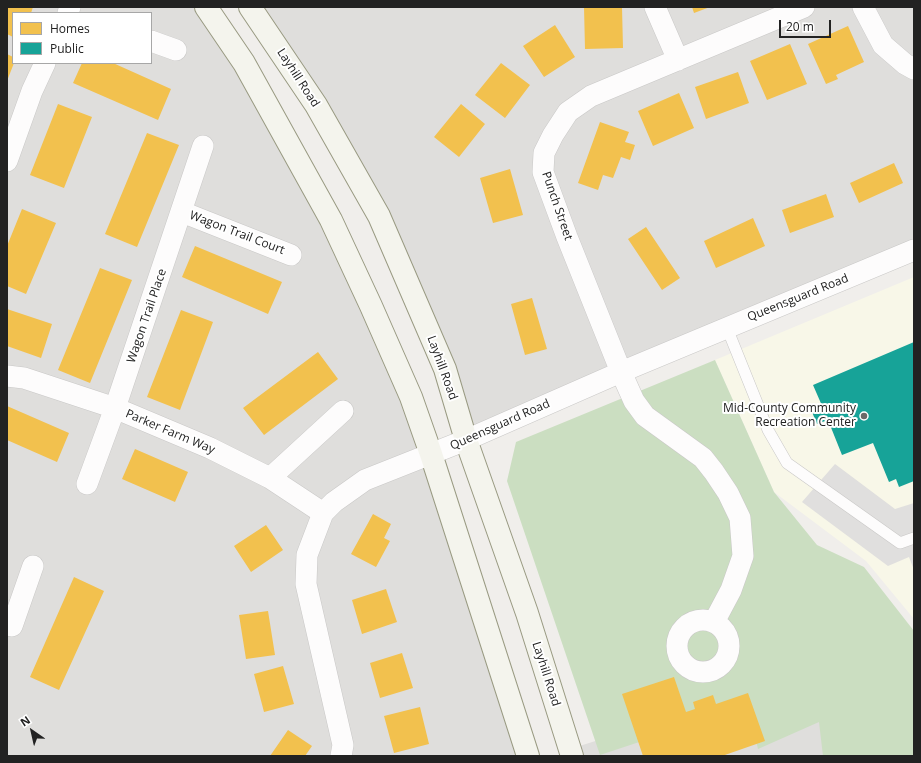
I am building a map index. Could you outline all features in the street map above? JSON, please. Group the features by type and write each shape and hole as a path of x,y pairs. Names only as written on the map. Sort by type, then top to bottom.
{"main road":[{"path":"206,7 244,63 331,220 371,306 411,398 431,454 528,756"},
{"name":"Layhill Road","path":"250,7 316,105 379,216 445,369 466,440 527,613 572,756"}],"street":[{"path":"655,7 678,60"},
{"name":"Punch Street","path":"714,622 731,590 743,556 740,518 728,492 703,458 645,416 634,402 567,236 543,172 544,153 553,135 568,112 591,96 804,7"},
{"path":"863,7 883,45 905,64 914,69"},
{"path":"152,41 176,50"},
{"path":"7,162 32,91 45,64"},
{"name":"Wagon Trail Place","path":"87,484 115,408 203,146"},
{"name":"Wagon Trail Court","path":"182,212 291,255"},
{"name":"Queensguard Road","path":"341,756 343,745 306,584 307,555 323,513 334,502 365,480 466,440 621,372 914,250"},
{"name":"Parker Farm Way","path":"7,376 24,378 115,408 210,448 270,478 323,513"},
{"path":"270,478 343,411"},
{"path":"7,625 12,626 33,566"}],"lane":[{"path":"727,328 768,430 787,463 900,543 914,538"}],"shaded area":[{"path":"7,7 206,7 371,306 528,756 7,756"},
{"path":"250,7 914,7 914,250 466,440 379,216"},
{"path":"914,277 914,619 866,561 774,492 715,360"},
{"path":"835,464 895,509 914,503 914,570 909,557 888,566 802,502"},
{"path":"829,667 839,756 572,756 570,749"}],"green space":[{"path":"715,360 774,492 817,545 864,567 914,631 914,756 823,756 819,722 758,749 748,706 600,755 507,481 516,442"}],"building: Homes":[{"path":"7,7 33,7 31,12 12,12 12,36 7,34"},
{"path":"584,7 622,7 623,48 585,49"},
{"path":"692,7 710,7 694,13"},
{"path":"555,25 575,57 544,77 523,46"},
{"path":"848,26 864,62 836,75 838,79 826,84 808,44"},
{"path":"790,44 807,84 767,100 750,61"},
{"path":"7,54 12,56 12,64 14,64 7,81"},
{"path":"501,63 530,85 505,118 475,95"},
{"path":"82,64 115,64 171,89 158,120 73,83"},
{"path":"738,72 749,103 706,119 695,87"},
{"path":"679,93 694,128 653,146 638,111"},
{"path":"58,104 92,117 64,188 30,175"},
{"path":"461,104 485,124 459,157 434,137"},
{"path":"600,122 629,132 625,142 635,145 630,160 621,157 613,178 603,175 598,190 578,183"},
{"path":"147,133 179,145 137,247 105,234"},
{"path":"894,163 903,183 859,203 850,183"},
{"path":"510,169 523,215 493,223 480,178"},
{"path":"826,194 834,217 790,233 782,210"},
{"path":"22,209 56,223 26,294 7,286 7,246"},
{"path":"753,218 765,246 716,268 704,241"},
{"path":"646,227 680,278 662,290 628,239"},
{"path":"195,246 282,282 268,314 182,277"},
{"path":"100,268 132,280 90,383 58,370"},
{"path":"532,298 547,349 525,355 511,304"},
{"path":"7,309 52,324 41,358 7,346"},
{"path":"181,310 213,322 180,410 147,397"},
{"path":"318,352 338,379 264,435 243,408"},
{"path":"7,406 69,433 57,462 7,440"},
{"path":"135,449 188,472 175,502 122,479"},
{"path":"373,514 391,524 384,538 390,541 376,567 351,554"},
{"path":"266,525 283,550 251,572 234,546"},
{"path":"74,577 104,591 59,690 30,677"},
{"path":"386,589 397,622 362,634 352,600"},
{"path":"268,611 275,655 246,659 239,615"},
{"path":"402,653 413,688 380,698 370,663"},
{"path":"283,666 294,704 264,712 254,674"},
{"path":"674,677 686,712 695,709 693,702 713,695 716,704 748,693 765,741 722,756 643,756 622,694"},
{"path":"420,707 429,744 394,753 384,716"},
{"path":"288,730 312,746 305,756 270,756"}],"building: Public":[{"name":"Mid-County Community Recreation Center","path":"914,342 914,481 899,487 896,479 889,482 873,443 842,455 828,420 817,424 812,412 823,408 813,385"}],"place":[{"name":"Mid-County Community Recreation Center","path":"864,416"}]}
